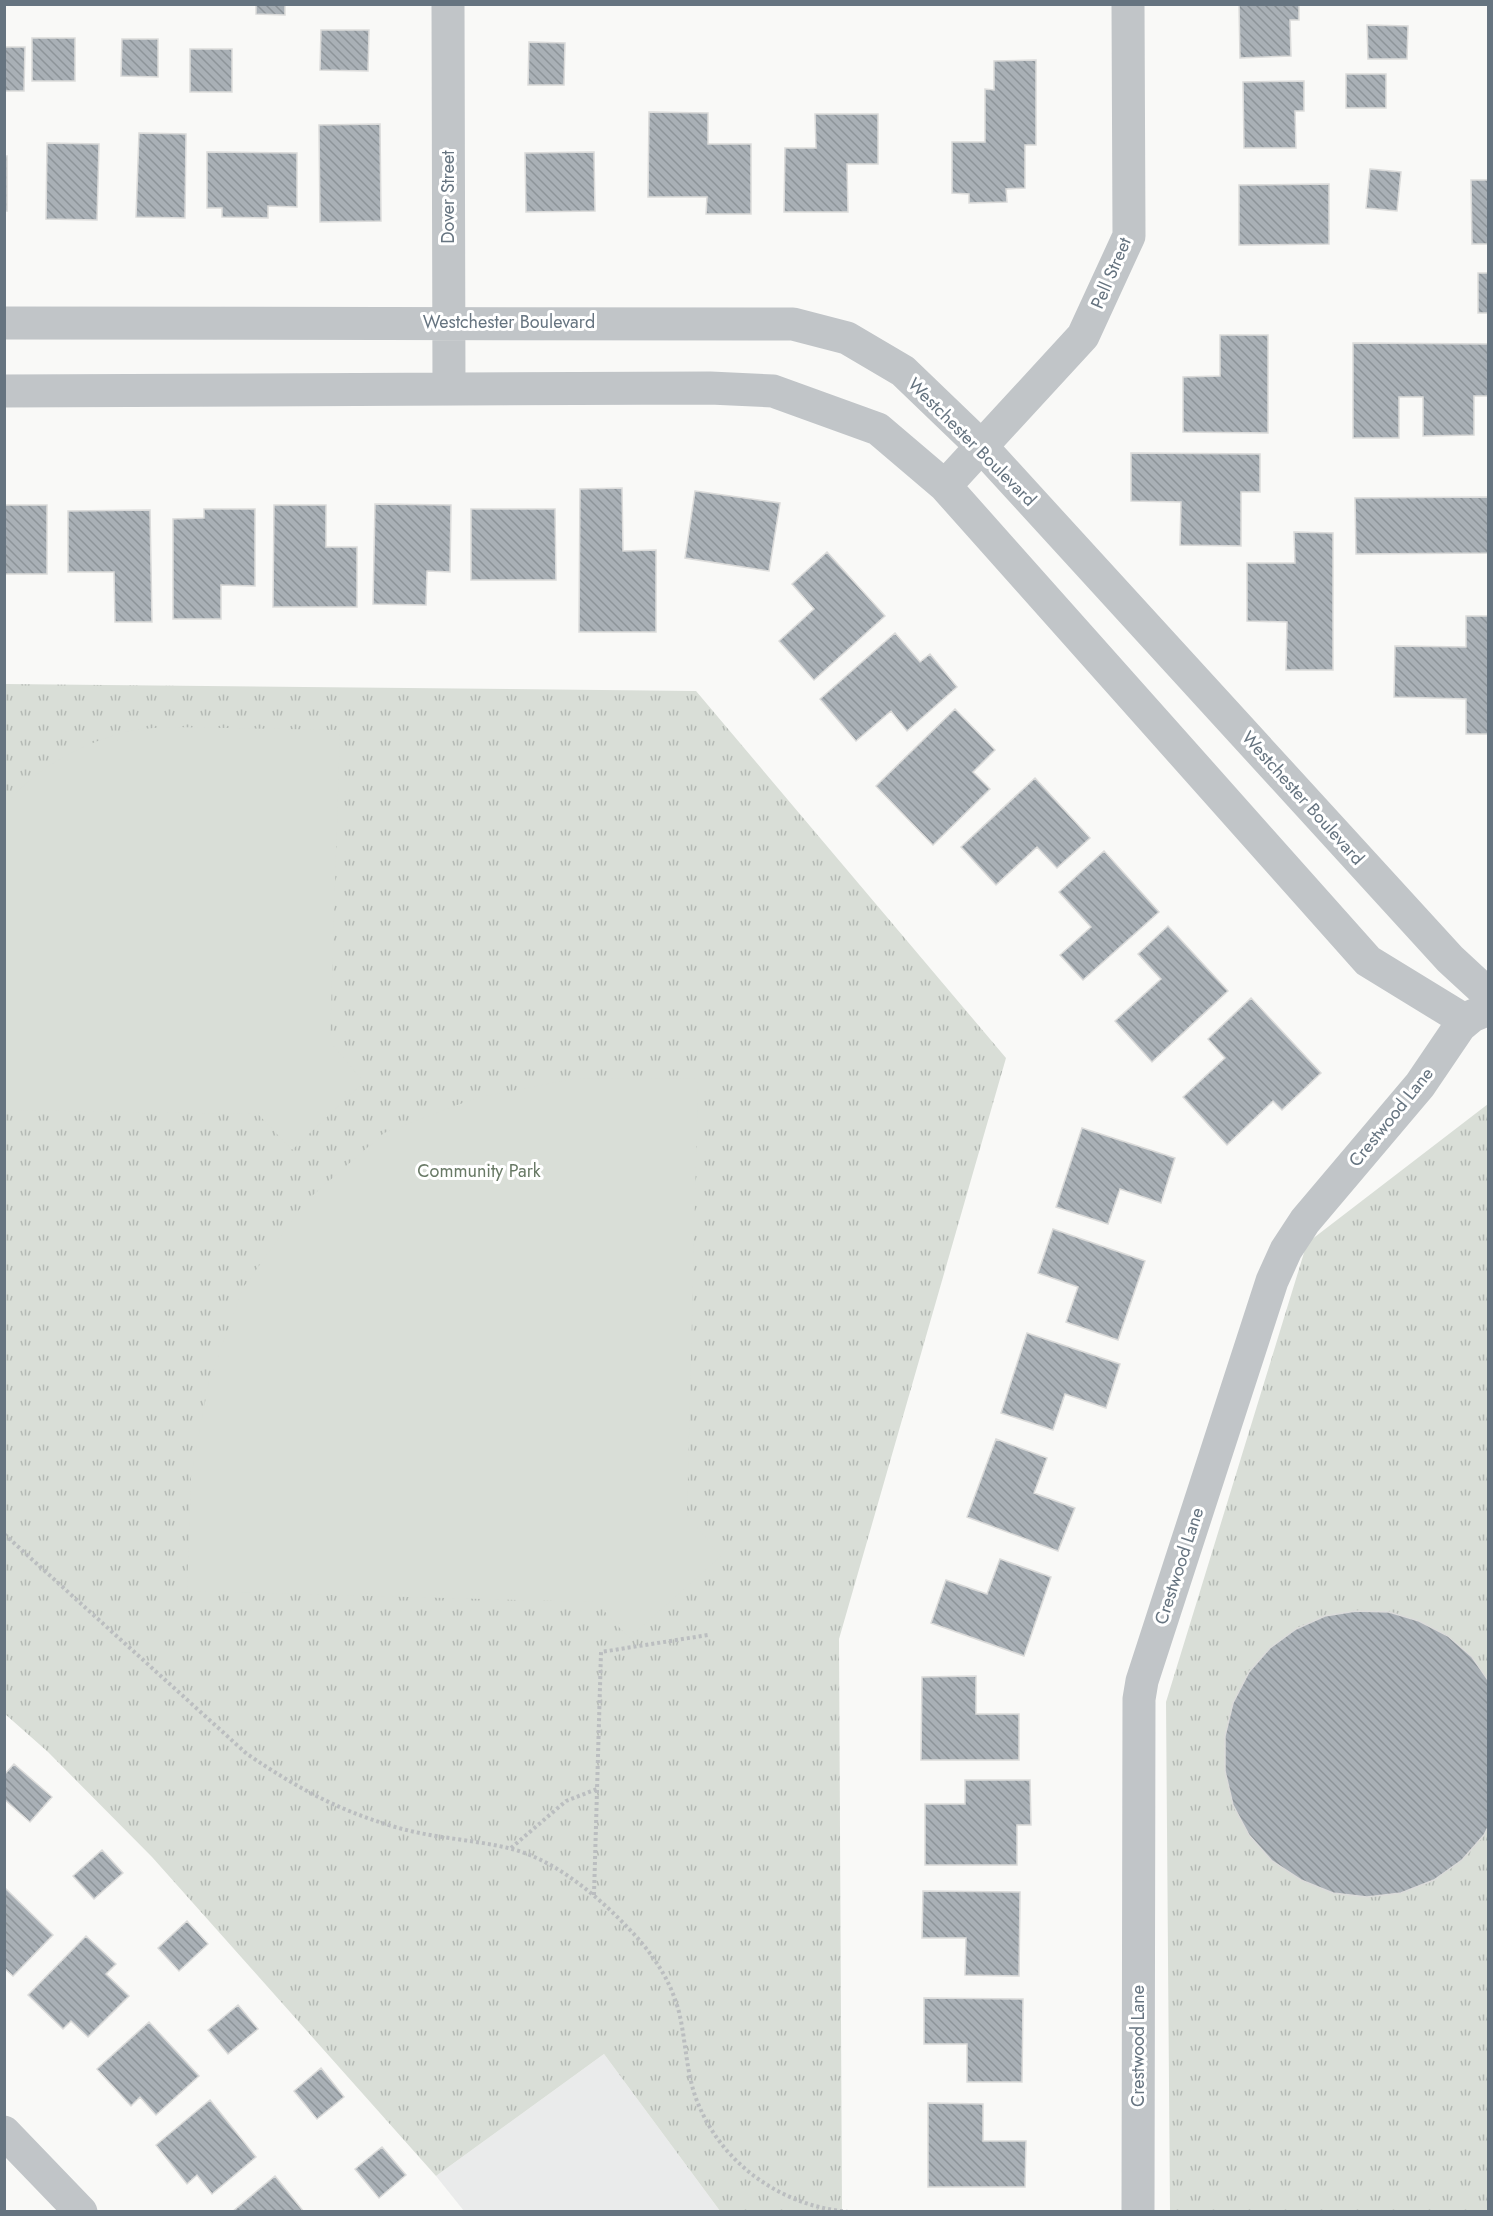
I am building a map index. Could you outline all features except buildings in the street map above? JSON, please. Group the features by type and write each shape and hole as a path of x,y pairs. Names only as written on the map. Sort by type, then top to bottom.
{"street":[{"name":"Dover Street","path":"448,4 448,389"},
{"name":"Pell Street","path":"945,486 1083,336 1129,236 1128,4"},
{"name":"Westchester Boulevard","path":"4,323 793,324 847,338 903,371 981,446 1442,950 1488,993"},
{"path":"4,391 710,388 773,391 878,429 945,486 1368,961 1477,1015"},
{"name":"Crestwood Lane","path":"1138,2211 1140,1686 1279,1265 1305,1221 1420,1085 1443,1048 1477,1015"},
{"path":"4,2132 81,2211"}],"path":[{"path":"4,1534 247,1754 284,1779 316,1798 395,1827 511,1848 566,1875 594,1896 633,1933 669,1983 679,2013 696,2100 708,2124 727,2151 753,2176 777,2192 819,2208 850,2211"},
{"path":"594,1896 601,1652 708,1635"},
{"path":"511,1848 566,1801 597,1789"}],"shaded area":[{"path":"604,2054 720,2211 464,2211 436,2176"}],"green space":[{"name":"Community Park","path":"5,684 696,691 1006,1058 839,1639 842,2211 720,2211 604,2054 436,2176 152,1857 48,1752 5,1714"},
{"path":"171,727 340,730 330,1042 364,1082 292,1150 258,1114 5,1110 5,806 16,793 43,770 75,751 125,732"},
{"path":"577,1078 698,1079 687,1515 721,1556 629,1638 596,1602 187,1591 191,1477 209,1381 243,1288 305,1202 384,1133 476,1098"},
{"path":"1488,1104 1488,2211 1170,2211 1166,1702 1307,1243"}]}
